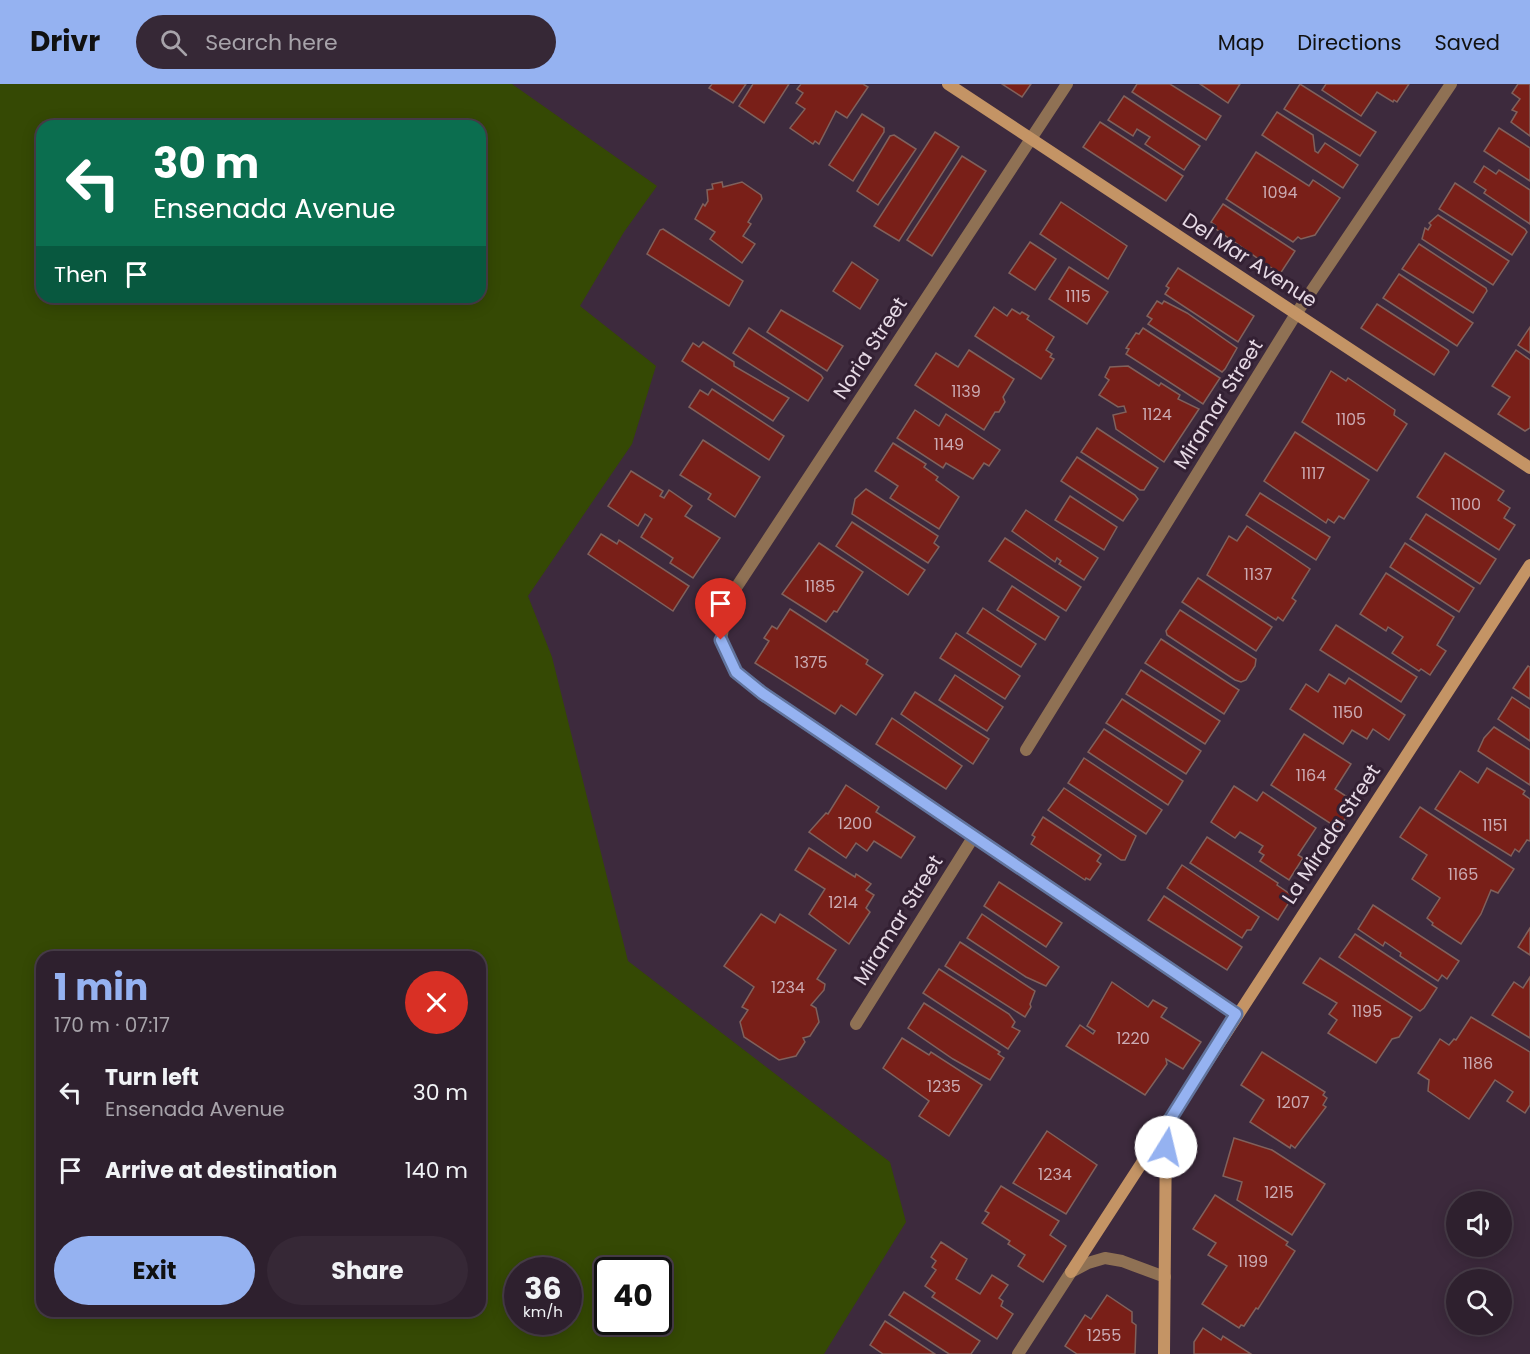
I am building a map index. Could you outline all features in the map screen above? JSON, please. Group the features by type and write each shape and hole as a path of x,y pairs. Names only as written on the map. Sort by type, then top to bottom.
{"street":[{"name":"Del Mar Avenue","path":"948,84 1530,468"},
{"name":"Noria Street","path":"974,837 762,693 736,672 721,640 728,600 1067,84"},
{"name":"Miramar Street","path":"1026,750 1296,314 1451,84"},
{"name":"La Mirada Street","path":"1071,1272 1236,1014 1530,565"},
{"name":"Miramar Street","path":"856,1024 974,837"},
{"path":"974,837 1236,1014"},
{"path":"1164,1354 1166,1126"},
{"path":"1018,1354 1071,1272 1105,1258 1122,1261 1165,1277"}],"green space":[{"path":"0,84 512,84 657,186 624,232 580,306 656,366 632,444 528,596 552,657 628,961 890,1162 906,1222 824,1354 0,1354"}],"building":[{"path":"712,84 746,84 733,103 709,88"},
{"path":"753,84 789,84 764,123 739,106"},
{"path":"801,84 863,84 868,87 847,118 836,111 819,144 815,141 813,144 790,128 805,109 796,103 803,93 797,89"},
{"path":"1002,84 1031,84 1022,97"},
{"path":"1137,84 1170,84 1221,116 1206,140 1132,92"},
{"path":"1200,84 1240,84 1228,103"},
{"path":"1300,84 1376,132 1360,156 1284,109"},
{"path":"1326,84 1409,84 1397,102 1377,92 1361,116 1322,90"},
{"path":"1518,84 1530,84 1530,136 1511,122 1517,112 1512,110 1520,99 1512,93"},
{"path":"1124,96 1200,146 1184,170 1145,144 1150,137 1137,129 1133,136 1108,120"},
{"path":"1277,112 1313,135 1315,151 1318,153 1325,143 1358,165 1343,188 1262,135"},
{"path":"862,114 884,128 884,132 853,181 829,165"},
{"path":"1100,122 1183,176 1166,201 1083,147"},
{"path":"1499,128 1530,148 1530,181 1484,151"},
{"path":"935,132 959,147 899,241 874,226"},
{"path":"894,135 916,149 878,205 857,191 890,136"},
{"path":"1256,152 1309,186 1313,180 1340,198 1315,235 1301,239 1298,237 1293,242 1226,199"},
{"path":"962,156 986,171 932,256 907,240"},
{"path":"1484,166 1496,174 1499,170 1530,190 1530,224 1484,193 1486,190 1474,182"},
{"path":"722,182 723,187 742,182 761,195 762,199 748,222 751,224 743,236 755,244 742,263 710,239 715,232 695,219 703,204 705,206 708,201 707,190 713,189 712,184"},
{"path":"1455,183 1525,229 1527,232 1512,255 1439,209"},
{"path":"1061,202 1127,246 1108,279 1040,234"},
{"path":"1223,204 1295,251 1280,274 1213,227 1215,225 1211,222"},
{"path":"1438,215 1509,261 1493,285 1422,239 1425,228 1428,230 1431,225 1429,223"},
{"path":"663,229 743,281 729,306 647,254 660,230"},
{"path":"1030,242 1056,259 1035,290 1009,273"},
{"path":"1419,244 1486,288 1487,291 1473,313 1402,269"},
{"path":"852,262 878,280 860,309 833,291"},
{"path":"1069,267 1108,292 1087,324 1049,299"},
{"path":"1178,268 1254,316 1238,342 1165,294 1169,288 1166,286"},
{"path":"1399,274 1473,323 1457,346 1383,298"},
{"path":"1157,301 1162,304 1164,301 1187,313 1237,348 1222,372 1148,324 1152,319 1147,316"},
{"path":"1377,304 1448,350 1449,352 1434,375 1361,328"},
{"path":"994,307 1007,316 1012,309 1020,314 1022,312 1029,316 1027,319 1054,337 1046,350 1052,354 1050,357 1054,359 1041,379 975,336"},
{"path":"781,310 843,346 827,371 767,332"},
{"path":"1530,327 1530,353 1518,345"},
{"path":"749,328 821,375 823,378 808,401 733,353"},
{"path":"1143,328 1220,378 1203,404 1126,354 1129,349 1126,348 1136,333 1139,334"},
{"path":"703,342 734,362 734,366 789,398 773,421 682,361 693,343 699,347"},
{"path":"969,350 1014,379 1003,397 1005,402 999,412 995,412 984,430 915,385 936,353 958,367"},
{"path":"1516,350 1530,360 1530,428 1525,431 1498,414 1510,397 1492,386"},
{"path":"1128,366 1159,386 1161,383 1180,395 1178,399 1199,409 1164,462 1116,429 1113,415 1126,412 1124,406 1118,407 1099,395 1109,380 1105,377 1110,367"},
{"path":"1331,371 1346,381 1348,378 1395,410 1394,415 1407,424 1377,471 1302,422"},
{"path":"712,389 784,436 769,460 689,407 700,390 708,395"},
{"path":"915,410 939,426 946,414 1000,450 989,466 984,463 973,479 946,463 943,468 897,438"},
{"path":"1097,428 1158,468 1144,490 1140,490 1081,452"},
{"path":"1295,432 1369,480 1344,519 1339,516 1334,523 1328,519 1326,523 1264,481"},
{"path":"703,440 760,477 735,517 708,499 711,494 680,475"},
{"path":"893,443 926,464 924,467 938,477 936,480 959,497 939,529 890,498 898,486 875,471"},
{"path":"1445,453 1504,491 1498,500 1510,508 1504,518 1515,525 1499,550 1417,497"},
{"path":"1077,457 1138,499 1123,521 1061,481"},
{"path":"631,471 663,491 660,496 664,498 669,490 692,506 685,516 720,538 693,578 670,563 673,558 641,537 652,519 645,514 638,526 608,506"},
{"path":"866,489 938,536 934,543 939,547 928,563 852,514 855,499"},
{"path":"1260,493 1330,537 1316,560 1246,515"},
{"path":"1070,496 1117,527 1104,550 1055,520"},
{"path":"1026,510 1098,558 1084,580 1059,564 1061,561 1057,558 1055,562 1012,531"},
{"path":"1426,514 1496,559 1480,584 1410,539"},
{"path":"852,522 925,570 908,595 836,546"},
{"path":"1247,526 1310,569 1292,598 1296,601 1283,621 1278,617 1276,620 1207,575 1229,536 1237,541"},
{"path":"601,534 617,544 619,540 689,586 673,611 588,554"},
{"path":"1005,538 1081,587 1066,611 989,561"},
{"path":"819,543 863,572 837,612 834,611 826,622 782,594"},
{"path":"1405,543 1474,588 1459,612 1390,567"},
{"path":"1386,573 1454,617 1437,645 1446,651 1430,675 1421,669 1419,671 1392,653 1403,637 1388,627 1386,631 1360,614"},
{"path":"1198,578 1272,627 1256,651 1182,602"},
{"path":"1012,586 1059,617 1045,640 997,610"},
{"path":"983,608 1036,644 1021,667 967,633"},
{"path":"790,609 868,660 866,664 883,675 856,715 841,705 835,714 755,663 769,641 764,638 772,626 777,629"},
{"path":"1180,610 1256,659 1255,666 1246,680 1241,682 1235,680 1167,635 1166,631"},
{"path":"1336,625 1417,677 1401,702 1320,650"},
{"path":"956,633 1020,676 1005,699 940,658"},
{"path":"1161,639 1239,690 1224,714 1145,663"},
{"path":"1528,666 1530,667 1530,699 1513,688"},
{"path":"1141,670 1220,721 1205,744 1126,694"},
{"path":"1329,674 1345,684 1349,678 1405,715 1389,740 1373,729 1367,739 1352,730 1343,744 1290,709 1306,684 1318,692"},
{"path":"955,675 1003,707 987,731 939,700"},
{"path":"915,692 989,739 973,764 901,714"},
{"path":"1512,697 1530,709 1530,741 1498,719"},
{"path":"1122,699 1201,751 1186,774 1106,723"},
{"path":"892,718 962,766 946,789 876,744"},
{"path":"1494,727 1530,750 1530,785 1478,751 1484,738"},
{"path":"1104,729 1183,781 1168,805 1088,752"},
{"path":"1304,734 1351,764 1335,789 1355,802 1339,829 1271,785"},
{"path":"1084,758 1162,810 1146,834 1068,783"},
{"path":"1487,768 1525,791 1523,794 1530,799 1530,841 1527,840 1519,852 1515,849 1511,856 1435,809 1460,771 1478,783"},
{"path":"846,785 879,807 876,812 915,837 901,858 874,841 867,851 856,843 846,858 809,832 826,813 828,814"},
{"path":"1234,786 1257,801 1263,792 1316,828 1298,855 1303,858 1289,880 1260,861 1264,855 1259,852 1263,846 1240,832 1235,838 1211,822"},
{"path":"1064,788 1136,836 1125,860 1121,860 1048,810"},
{"path":"1420,807 1514,869 1498,893 1491,890 1481,914 1461,944 1432,925 1433,923 1427,918 1440,898 1412,879 1427,855 1400,837"},
{"path":"1043,817 1101,855 1097,861 1101,864 1090,880 1086,878 1085,880 1031,844 1035,837 1032,835"},
{"path":"1207,837 1278,883 1277,885 1293,896 1278,920 1190,863"},
{"path":"809,848 855,877 856,874 871,884 866,890 874,895 866,908 870,912 849,944 809,914 825,889 795,870"},
{"path":"1182,865 1259,917 1251,930 1247,930 1242,938 1167,888"},
{"path":"999,882 1062,923 1046,947 984,906"},
{"path":"1164,896 1242,947 1227,970 1148,920"},
{"path":"1373,905 1459,961 1447,979 1442,975 1438,981 1400,956 1401,953 1385,942 1383,946 1358,929"},
{"path":"761,914 775,923 780,914 836,950 817,979 825,984 824,990 811,1005 816,1008 819,1022 810,1036 803,1038 805,1042 796,1056 779,1060 744,1037 740,1022 748,1010 742,1007 754,987 724,966"},
{"path":"982,914 1059,967 1046,986 1026,977 967,938"},
{"path":"1530,928 1530,955 1518,947"},
{"path":"1355,934 1437,988 1424,1008 1420,1011 1339,957"},
{"path":"960,942 1035,991 1031,1007 1025,1017 945,966"},
{"path":"1320,958 1412,1017 1399,1037 1392,1039 1376,1063 1328,1033 1337,1020 1329,1014 1337,1003 1303,983"},
{"path":"939,969 1009,1014 1015,1022 1012,1027 1020,1031 1008,1049 923,993"},
{"path":"1530,977 1530,1038 1492,1015 1514,982 1523,988"},
{"path":"1112,982 1148,1007 1153,1000 1167,1008 1161,1017 1201,1042 1183,1069 1166,1059 1167,1064 1145,1095 1066,1046 1080,1025 1093,1034 1095,1031 1087,1026"},
{"path":"924,1003 1000,1052 998,1054 1004,1058 990,1080 953,1059 908,1028"},
{"path":"1471,1017 1530,1052 1530,1105 1525,1113 1507,1101 1513,1092 1495,1080 1469,1119 1428,1091 1429,1080 1418,1073 1440,1039 1449,1045 1454,1039 1456,1040"},
{"path":"902,1038 929,1055 931,1052 982,1085 949,1136 919,1116 929,1101 883,1068"},
{"path":"1262,1052 1325,1092 1323,1095 1327,1098 1323,1105 1326,1107 1295,1148 1291,1145 1290,1148 1250,1122 1264,1100 1241,1085"},
{"path":"1047,1131 1097,1165 1066,1214 1013,1183"},
{"path":"1234,1138 1272,1150 1325,1184 1292,1235 1237,1200 1242,1182 1223,1176"},
{"path":"1001,1186 1059,1221 1050,1235 1066,1246 1043,1282 1018,1266 1025,1255 1008,1244 1010,1241 982,1223 989,1213 985,1211"},
{"path":"1215,1195 1288,1242 1286,1245 1295,1251 1258,1309 1256,1308 1244,1326 1241,1325 1239,1328 1202,1304 1227,1266 1208,1255 1216,1243 1193,1229"},
{"path":"941,1242 967,1259 956,1279 980,1294 992,1275 1008,1285 999,1298 1003,1301 1001,1306 1013,1314 997,1339 932,1297 935,1293 925,1286 936,1270 932,1267 936,1261 931,1257"},
{"path":"904,1292 980,1341 971,1354 949,1354 889,1315"},
{"path":"1107,1295 1132,1312 1132,1322 1136,1325 1135,1354 1077,1354 1065,1346 1085,1315 1091,1319"},
{"path":"885,1321 935,1354 883,1354 870,1345"},
{"path":"1203,1328 1221,1340 1223,1336 1251,1354 1194,1354 1194,1342"}],"route":[{"path":"721,640 736,672 762,693 1236,1014 1166,1126 1166,1147"}]}
